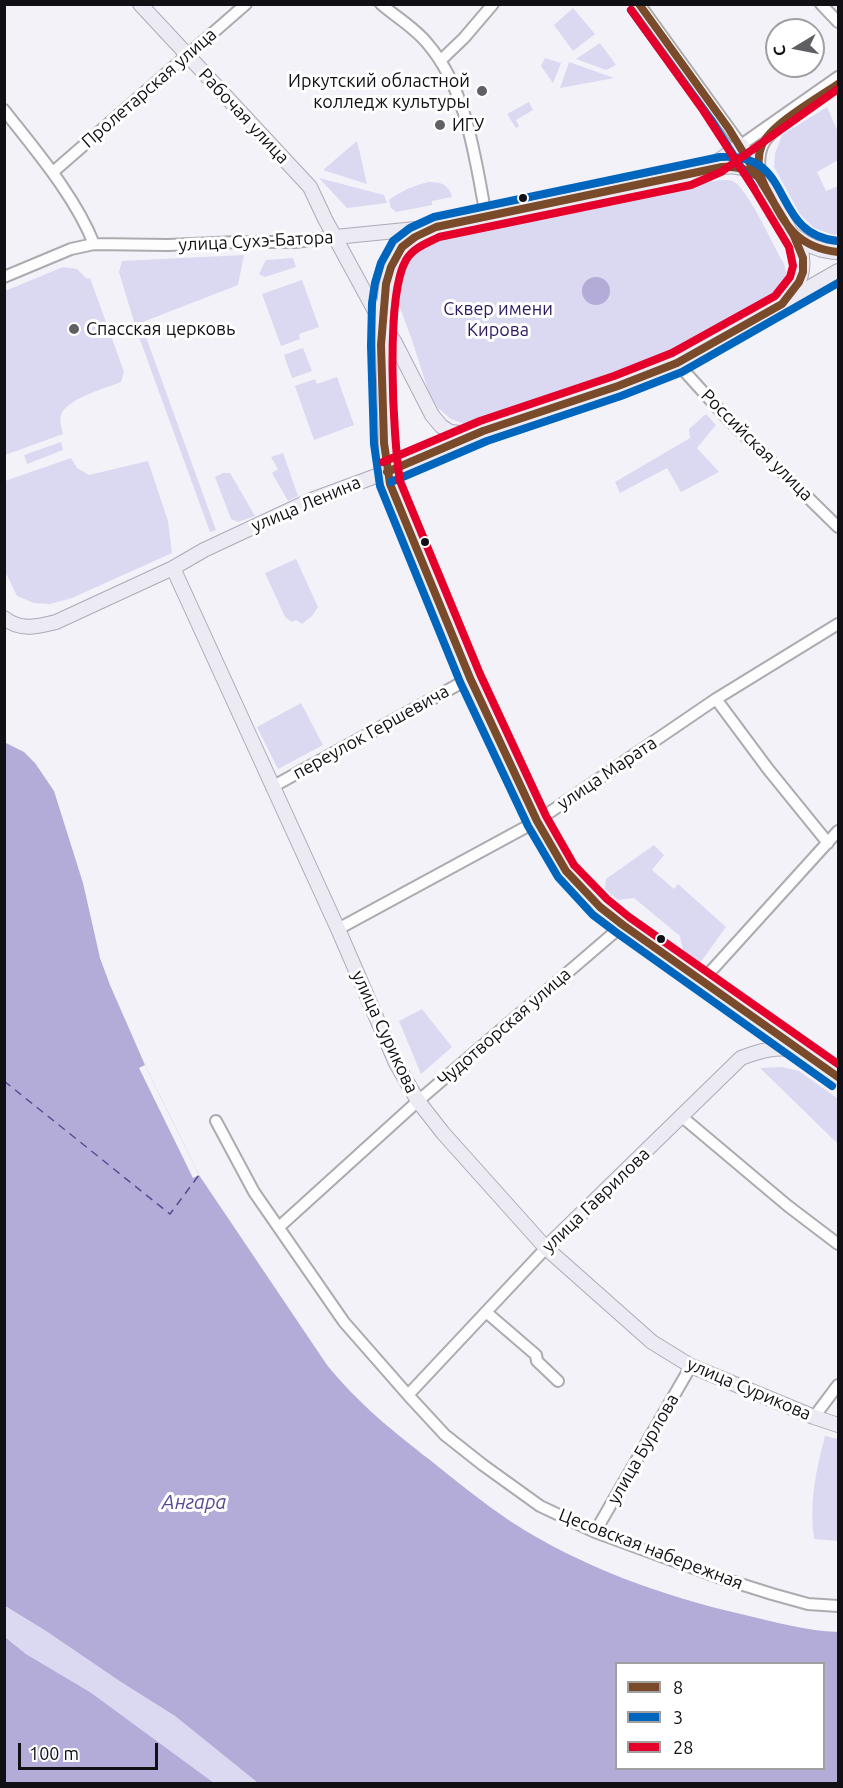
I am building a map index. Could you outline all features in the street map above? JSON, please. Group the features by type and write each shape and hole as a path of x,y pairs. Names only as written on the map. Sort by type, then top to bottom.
{"main road":[{"name":"Рабочая улица","path":"140,4 310,187 381,324 394,341 432,415 441,426 450,432 474,434"},
{"name":"улица Сухэ-Батора","path":"335,237 436,227 688,175 715,163 741,145"},
{"path":"741,145 801,250 804,264 803,275 796,290 782,304"},
{"path":"688,175 722,167 738,166 754,172 761,178"},
{"path":"436,227 406,243 391,266 381,324 387,472 470,678 537,821 566,871 600,907 622,925 838,1077"},
{"path":"793,234 808,245 828,252 838,252"},
{"name":"улица Ленина","path":"4,618 14,626 38,627 56,622 311,500 387,472 474,434 618,386 677,363 838,271"},
{"name":"улица Сурикова","path":"173,568 338,929 396,1063 418,1101 478,1175 546,1248 652,1342 691,1366 838,1425"},
{"name":"улица Гаврилова","path":"546,1248 741,1058 774,1048 790,1049 806,1054"}],"street":[{"name":"Пролетарская улица","path":"52,172 246,4"},
{"path":"381,4 426,41 441,60 462,106 471,136 486,216"},
{"path":"441,60 464,38 493,4"},
{"path":"639,4 741,145"},
{"path":"822,4 838,22"},
{"name":"улица Сухэ-Батора","path":"741,145 838,77"},
{"path":"761,178 759,162 763,141 779,126 838,84"},
{"path":"4,110 52,172 89,231 94,244"},
{"name":"улица Сухэ-Батора","path":"4,277 70,249 94,244 296,242 335,237"},
{"name":"Российская улица","path":"677,363 724,416 838,527"},
{"name":"улица Марата","path":"338,929 537,821 716,699 838,624"},
{"name":"переулок Гершевича","path":"272,787 470,678"},
{"path":"716,699 768,769 828,843"},
{"path":"702,981 838,831"},
{"name":"Чудотворская улица","path":"279,1227 418,1101 622,925"},
{"path":"681,1116 788,1206 838,1244"},
{"name":"Цесовская набережная","path":"216,1121 254,1192 344,1322 446,1435 483,1465 540,1506 595,1532 718,1577 772,1594 808,1604 838,1606"},
{"name":"улица Гаврилова","path":"408,1395 546,1248"},
{"path":"486,1312 536,1355 537,1361 558,1381"},
{"name":"улица Бурлова","path":"595,1532 691,1366"},
{"path":"814,1417 838,1385"}],"green space":[{"path":"573,8 595,34 573,51 554,25"},
{"path":"600,43 616,65 606,70 576,59"},
{"path":"545,58 561,63 553,83 541,66"},
{"path":"569,62 614,78 560,88"},
{"path":"529,102 533,110 516,120 519,126 516,128 507,114"},
{"path":"827,107 838,132 838,160 817,172 826,191 838,186 838,234 834,235 814,228 800,214 774,167 775,154 782,135"},
{"path":"357,141 367,184 323,170"},
{"path":"319,178 384,195 387,203 347,208"},
{"name":"Сквер имени Кирова","path":"719,180 733,181 743,191 784,264 785,282 772,294 679,350 480,423 464,424 451,419 438,408 429,393 395,294 397,272 409,254 420,245"},
{"path":"429,182 444,185 452,197 432,201 432,205 396,212 391,208 389,200 408,189"},
{"path":"244,255 238,285 135,325 119,272 122,261"},
{"path":"293,258 296,267 265,277 259,274 266,260"},
{"path":"63,267 77,269 87,279 90,278 124,372 121,382 78,399 64,409 60,420 63,434 5,455 5,291"},
{"path":"302,280 319,327 299,334 300,339 281,346 262,294"},
{"path":"145,334 216,530 210,532 139,337"},
{"path":"303,348 312,371 292,378 284,355"},
{"path":"337,377 354,425 314,440 295,386 315,379 317,384"},
{"path":"706,414 716,425 697,448 719,472 681,492 667,468 620,493 615,482 690,438 689,429"},
{"path":"61,442 63,450 27,464 24,455"},
{"path":"283,453 298,496 288,501 272,473 278,469 271,457"},
{"path":"71,458 77,468 89,475 148,461 168,521 172,553 72,598 50,604 34,603 17,596 5,571 5,481"},
{"path":"223,473 230,473 255,516 238,522 231,519 215,477"},
{"path":"296,559 318,607 302,624 296,620 292,622 285,617 265,573"},
{"path":"301,703 323,745 278,769 257,727"},
{"path":"654,845 664,855 652,870 674,889 678,884 726,927 700,963 683,950 680,936 634,898 618,900 605,889 606,879"},
{"path":"422,1009 452,1047 421,1074 399,1021"},
{"path":"782,1067 799,1071 838,1099 838,1144 760,1068"},
{"path":"825,1436 838,1439 838,1541 814,1539 812,1513 814,1487"},
{"path":"4,1606 175,1716 258,1783 214,1783 90,1692 26,1654 5,1636"}],"water":[{"path":"596,277 606,281 610,291 606,301 596,305 586,301 582,291 586,281"},
{"name":"Ангара","path":"4,742 24,752 35,763 54,791 83,883 100,958 110,985 145,1065 199,1175 327,1365 376,1416 459,1484 510,1521 565,1552 623,1578 683,1599 791,1626 838,1632 838,1783 258,1783 175,1716 5,1606"},
{"path":"4,1636 26,1654 90,1692 214,1783 5,1783"}],"pier":[{"path":"145,1065 199,1175 193,1178 139,1068"}],"ferry route":[{"path":"4,1081 170,1214 199,1175"}],"transit line":[{"name":"8","path":"387,472 483,431 618,386 677,363 782,304 799,282 803,272 803,258 794,236 729,129 639,4"},
{"name":"3","path":"631,10 711,120 754,188"},
{"name":"28","path":"383,462 480,421 614,376 672,353 775,296 790,277 793,266 789,247 703,110 631,10"},
{"name":"8","path":"765,186 759,161 760,150 767,137 796,112 838,84"},
{"name":"28","path":"838,89 721,172 691,185 439,237 421,246 406,260 399,278 395,304 392,368 400,481 480,674 546,816 574,865 607,899 629,917 838,1064"},
{"name":"3","path":"832,1086 593,915 558,877 528,826 460,682 380,486 374,444 371,346 372,303 381,263 393,241 410,228 434,217 720,157 744,159 761,167 773,179 790,210 801,224 816,235 838,241"},
{"name":"8","path":"838,252 809,244 789,228 761,179 743,169 722,167 436,227 415,237 402,247 391,267 386,284 381,345 384,443 390,484 470,678 537,821 566,871 600,907 623,925 838,1077"},
{"name":"3","path":"391,482 487,441 621,396 682,372 838,283"}],"place":[{"name":"Иркутский областной колледж культуры","path":"482,91"},
{"name":"ИГУ","path":"440,125"},
{"name":"Спасская церковь","path":"74,329"}]}
